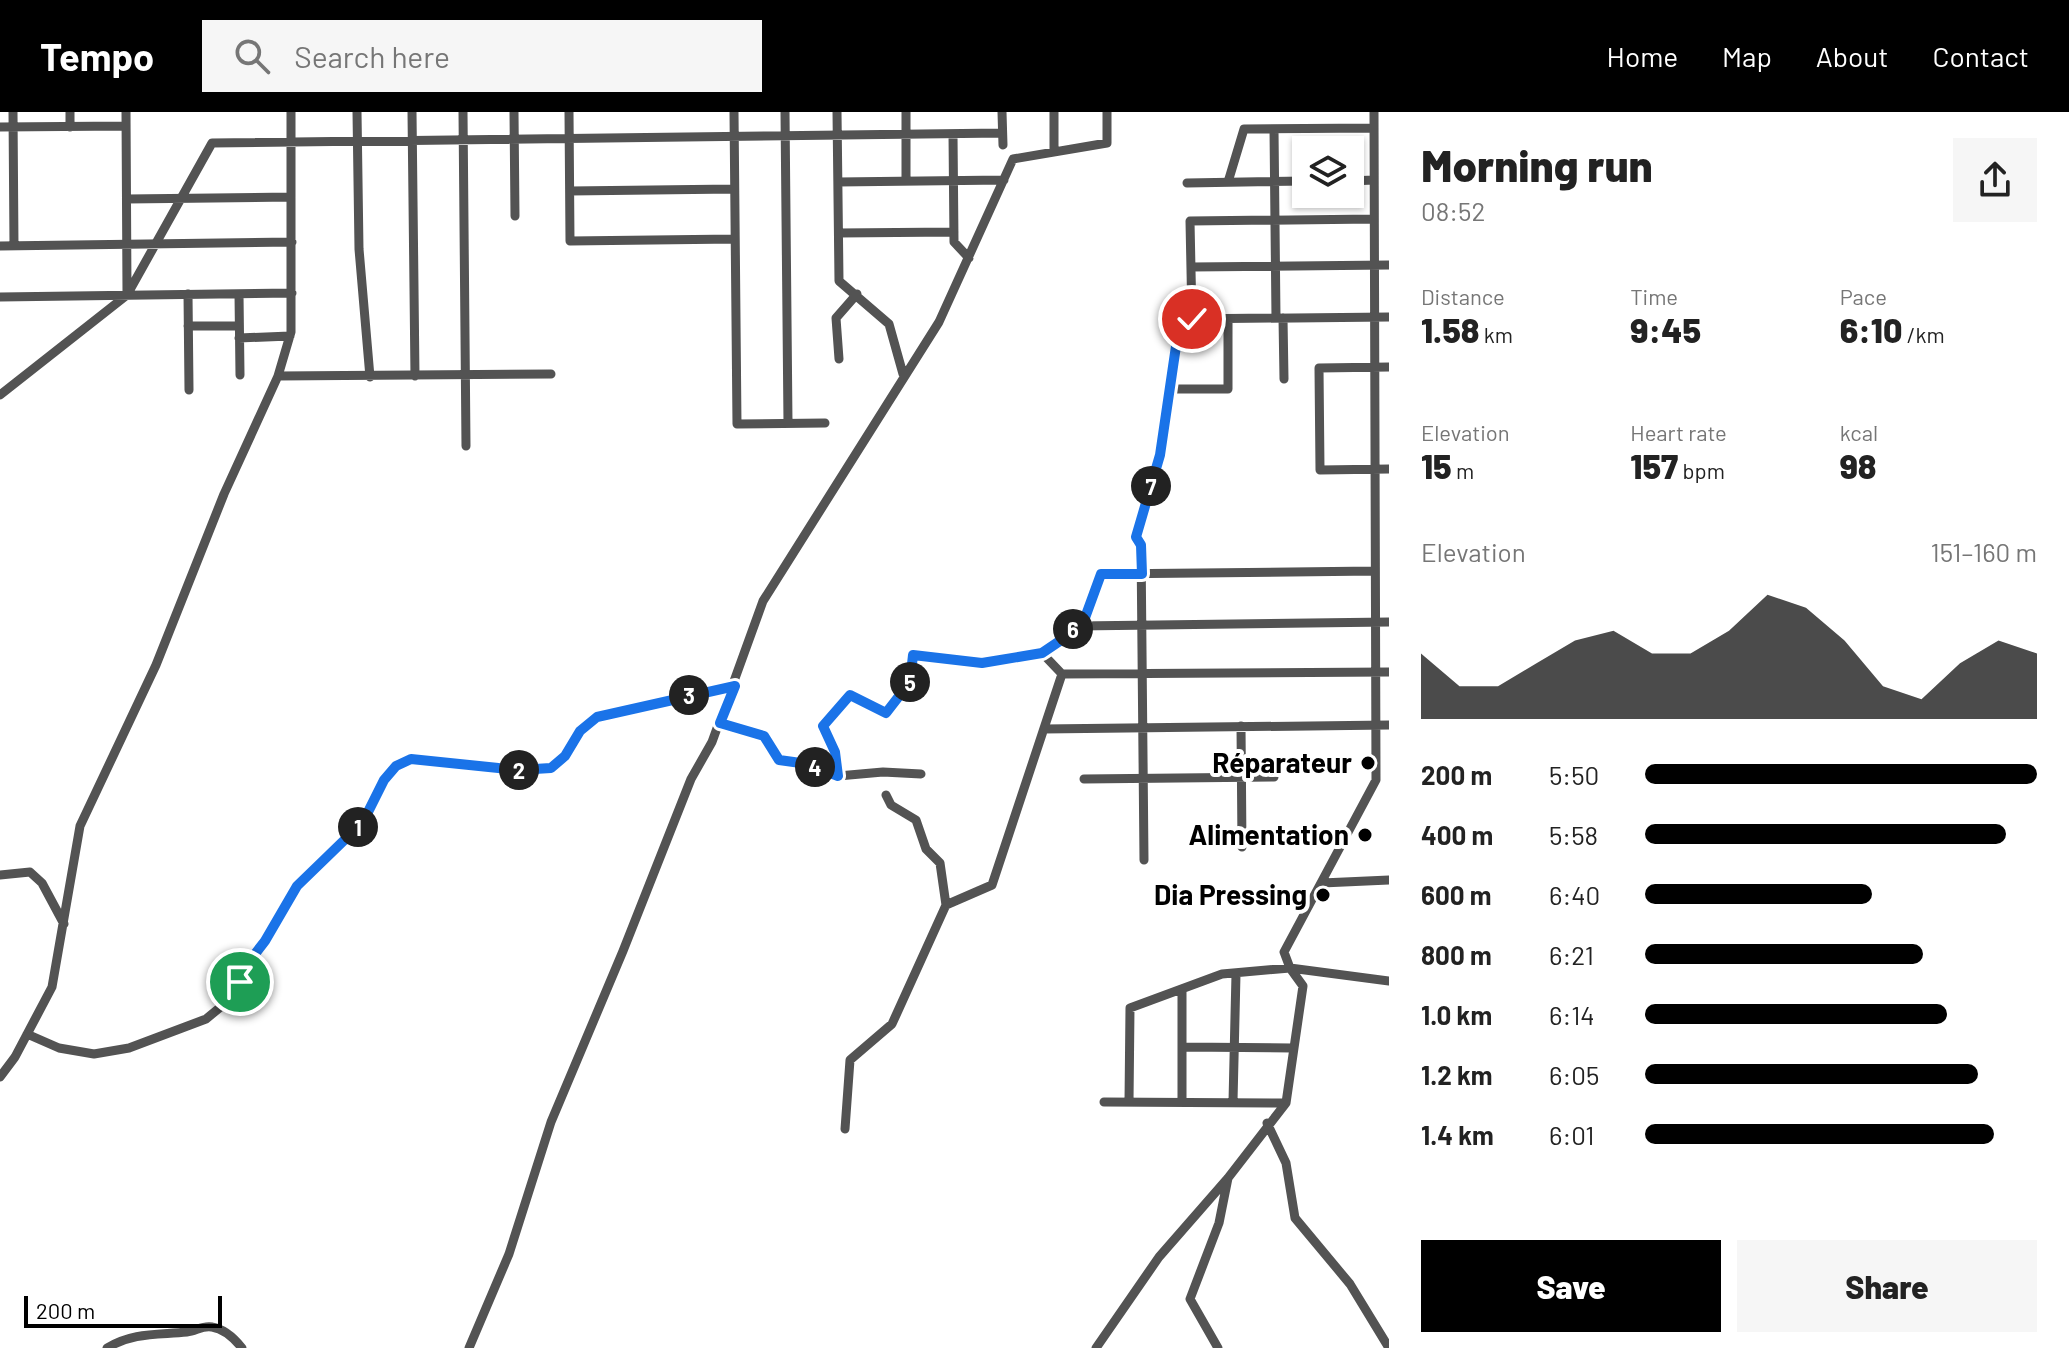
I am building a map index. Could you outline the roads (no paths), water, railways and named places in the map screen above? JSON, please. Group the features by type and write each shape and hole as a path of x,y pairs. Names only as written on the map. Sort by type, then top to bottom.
{"street":[{"path":"13,112 14,246"},
{"path":"70,112 70,127"},
{"path":"126,112 127,295"},
{"path":"0,1077 52,987 80,826 156,665 224,494 278,376 290,336 291,112"},
{"path":"357,112 359,249 370,377"},
{"path":"412,112 415,376"},
{"path":"463,112 466,446"},
{"path":"514,112 515,216"},
{"path":"569,112 570,241 735,239"},
{"path":"734,112 737,424 825,423"},
{"path":"785,112 788,423"},
{"path":"837,112 839,281 889,324 903,374"},
{"path":"906,112 906,181"},
{"path":"1002,112 1003,145"},
{"path":"1054,112 1054,152"},
{"path":"469,1348 509,1254 551,1122 691,779 720,723 763,601 903,374 939,322 1013,159 1107,143 1107,112"},
{"path":"1096,1348 1159,1257 1228,1178 1267,1123 1286,1103 1303,986 1290,968 1284,952 1376,780 1374,112"},
{"path":"0,127 126,126"},
{"path":"1228,182 1244,129 1374,128"},
{"path":"1274,129 1276,266 1284,379"},
{"path":"0,395 127,295 212,143 1002,133"},
{"path":"953,134 954,242 969,258"},
{"path":"838,182 1004,180"},
{"path":"1364,180 1374,180"},
{"path":"1187,183 1292,181"},
{"path":"570,191 734,189"},
{"path":"127,199 291,197"},
{"path":"1192,319 1190,221 1374,219"},
{"path":"839,233 954,232"},
{"path":"0,246 292,242"},
{"path":"1191,267 1389,265"},
{"path":"0,297 292,293"},
{"path":"188,294 189,390"},
{"path":"239,294 240,375"},
{"path":"839,359 836,318 857,294"},
{"path":"1144,860 1142,574 1141,545 1136,537 1160,455 1180,319 1389,317"},
{"path":"1170,389 1228,389 1228,319"},
{"path":"188,326 239,326"},
{"path":"239,338 290,336"},
{"path":"1389,367 1319,368 1320,470 1389,469"},
{"path":"278,376 551,374"},
{"path":"1082,626 1101,574 1375,571"},
{"path":"838,776 835,752 823,726 850,695 886,713 910,682 913,655 982,663 1042,653 1082,626 1389,622"},
{"path":"1042,653 1062,674 1143,676 1389,672"},
{"path":"946,905 992,885 1062,674"},
{"path":"27,1034 59,1048 94,1054 129,1048 206,1019 234,996 245,967 265,941 297,886 363,822 384,780 396,766 411,759 518,770 551,768 565,756 580,731 597,717 735,686"},
{"path":"720,723 764,736 779,760 808,764 838,776 883,772 921,774"},
{"path":"1044,729 1389,725"},
{"path":"1241,726 1242,847"},
{"path":"1084,779 1274,777"},
{"path":"845,1129 850,1060 892,1024 946,905 940,863 926,849 916,820 891,805 886,795"},
{"path":"0,875 30,872 42,883 64,924"},
{"path":"1322,883 1389,880"},
{"path":"1129,1102 1130,1008 1222,974 1290,968 1389,981"},
{"path":"1233,1102 1236,974"},
{"path":"1182,989 1182,1102"},
{"path":"1182,1047 1292,1048"},
{"path":"1104,1102 1286,1103"},
{"path":"1267,1123 1286,1163 1295,1218 1350,1284 1389,1348"},
{"path":"1218,1348 1190,1299 1219,1223 1228,1178"},
{"path":"107,1348 134,1335 191,1332 205,1326 215,1327 232,1336 242,1348"}],"place":[{"name":"Réparateur","path":"1368,763"},
{"name":"Alimentation","path":"1365,835"},
{"name":"Dia Pressing","path":"1323,895"}]}
